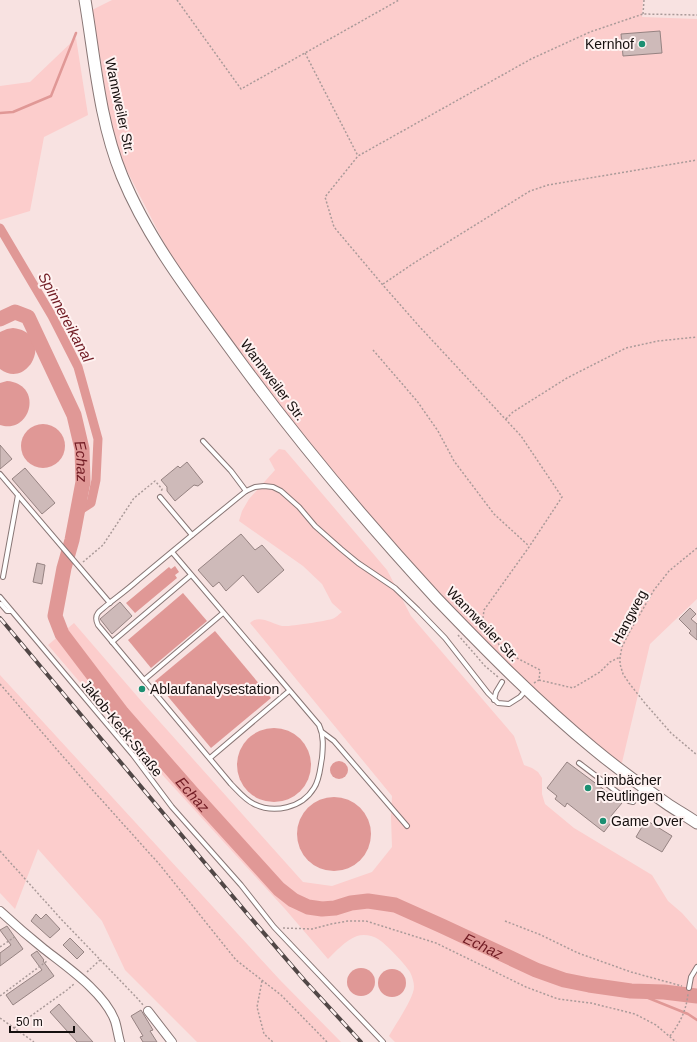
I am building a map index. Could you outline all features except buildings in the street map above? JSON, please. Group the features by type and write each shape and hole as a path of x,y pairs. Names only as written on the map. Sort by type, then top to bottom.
{"main road":[{"name":"Wannweiler Str.","path":"85,0 100,101 107,130 115,159 134,202 174,268 266,397 351,501 424,584 527,690 572,731 620,770 697,823"}],"street":[{"path":"0,911 22,931 80,978 100,998 108,1008 115,1021 120,1042"},
{"path":"148,1011 172,1042"}],"lane":[{"path":"203,441 231,471 246,491"},
{"path":"0,474 110,603"},
{"path":"172,552 319,725 322,732 321,766 318,781 309,794 303,800 284,808 266,808 254,804 243,796 144,680 98,625 96,617 98,613 192,535 246,491 255,487 273,487 281,490 299,507 315,526 341,549 358,563 395,588 445,638 494,700 498,703 509,704 520,698 527,690"},
{"path":"3,578 18,495"},
{"path":"160,498 192,535"},
{"path":"112,642 191,575"},
{"name":"Jakob-Keck-Straße","path":"0,597 133,755 172,807 241,885 274,927 383,1042"},
{"path":"0,604 7,611 11,611"},
{"path":"144,680 223,613"},
{"path":"494,700 496,692 502,682"},
{"path":"210,758 289,691"},
{"path":"322,732 334,741 407,826"},
{"path":"579,763 629,801 633,802 644,787"},
{"path":"689,988 691,977 697,967"}],"path":[{"path":"177,0 241,89 399,0"},
{"path":"644,0 644,14"},
{"path":"527,690 539,680 540,670 507,653 491,636 483,618 484,610 501,588 562,497 521,436 382,284 334,227 325,196 358,156 531,60 590,32 644,14 697,15"},
{"path":"305,53 358,156"},
{"path":"382,284 530,191 548,185 697,160"},
{"path":"505,419 513,412 567,378 626,348 658,341 697,337"},
{"path":"373,350 417,401 438,431 454,461 494,514 529,547"},
{"path":"79,565 103,545 134,498 155,481 162,489 160,498"},
{"name":"Hangweg","path":"697,548 670,571 654,590 629,633 622,647 620,657 620,664 623,674 629,683 671,733 697,755"},
{"path":"539,680 573,688 600,672 610,662 620,657"},
{"path":"0,684 160,865 236,960 281,995 327,1042"},
{"path":"0,851 61,919 148,1011"},
{"path":"274,927 312,929 348,921 366,921 436,943 526,987 558,999 591,1003 635,1014 656,1025 676,1042"},
{"path":"505,921 578,953 631,972 689,988"},
{"path":"0,948 22,931"},
{"path":"0,996 54,957"},
{"path":"14,1028 67,990 100,960"},
{"path":"262,981 257,1007 264,1034 273,1042"},
{"path":"670,1036 682,1018 687,1002"},
{"path":"0,1018 34,1042"}],"shaded area":[{"path":"112,0 643,0 642,17 697,19 697,599 650,644 620,771 572,732 364,515 259,381 177,268 123,163 112,133 92,10"},
{"path":"76,38 88,115 44,137 30,211 0,220 0,86 30,82"},
{"path":"13,328 26,332 33,340 35,349 34,359 28,367 20,373 11,374 0,369 0,332"},
{"path":"7,381 19,384 26,391 29,399 29,408 26,416 19,423 11,426 0,425 0,383"},
{"path":"39,424 47,424 52,425 59,430 64,437 64,455 59,462 52,467 39,468 31,465 24,458 21,450 21,442 24,434 31,427"},
{"path":"279,449 285,450 387,570 411,616 514,736 524,765 538,772 542,778 542,794 545,804 574,828 652,875 668,901 682,913 697,930 697,1042 395,1042 389,1036 408,1004 414,987 411,974 404,964 381,941 365,935 359,935 341,946 328,959 285,909 114,722 48,645 74,623 143,703 303,882 332,886 372,872 392,847 392,796 250,623 254,620 261,619 282,626 299,625 332,619 342,612 332,603 322,584 303,566 239,521 242,511 249,499 275,470 269,459"},
{"path":"175,566 179,572 175,575 177,578 135,613 126,603 169,567 171,569"},
{"path":"183,593 207,621 151,668 128,640"},
{"path":"215,631 271,698 211,748 155,681"},
{"path":"0,675 280,980 341,1042 197,1042 125,970 102,921 38,849 15,909 0,893"},
{"path":"267,728 281,728 295,734 305,744 311,758 309,779 305,786 295,796 281,802 267,802 253,796 243,786 237,772 237,758 243,744 253,734"},
{"path":"339,761 345,764 348,770 345,776 339,779 333,776 330,770 333,764"},
{"path":"334,797 355,803 365,813 371,834 365,855 355,865 334,871 313,865 303,855 297,834 303,813 313,803"},
{"path":"361,968 371,972 375,982 371,992 361,996 351,992 347,982 351,972"},
{"path":"392,969 402,973 406,983 402,993 392,997 382,993 378,983 382,973"}],"waterway":[{"path":"0,113 13,112 51,96 76,33"},
{"name":"Spinnereikanal","path":"0,228 52,316 78,367 98,439 96,480 91,503 77,512"},
{"name":"Echaz","path":"0,319 15,312 28,317 74,415 82,449 83,482 55,616 62,634 122,713 279,889 293,900 308,907 322,909 335,908 351,903 368,901 395,905 536,970 564,980 631,991 664,992 697,996"},
{"path":"631,991 688,1014 697,1020"}],"railway":[{"path":"0,618 250,917 305,981 361,1042"}],"place":[{"name":"Kernhof","path":"642,44"},
{"name":"Ablaufanalysestation","path":"142,689"},
{"name":"Limbächer Reutlingen","path":"588,788"},
{"name":"Game Over","path":"603,821"}]}
